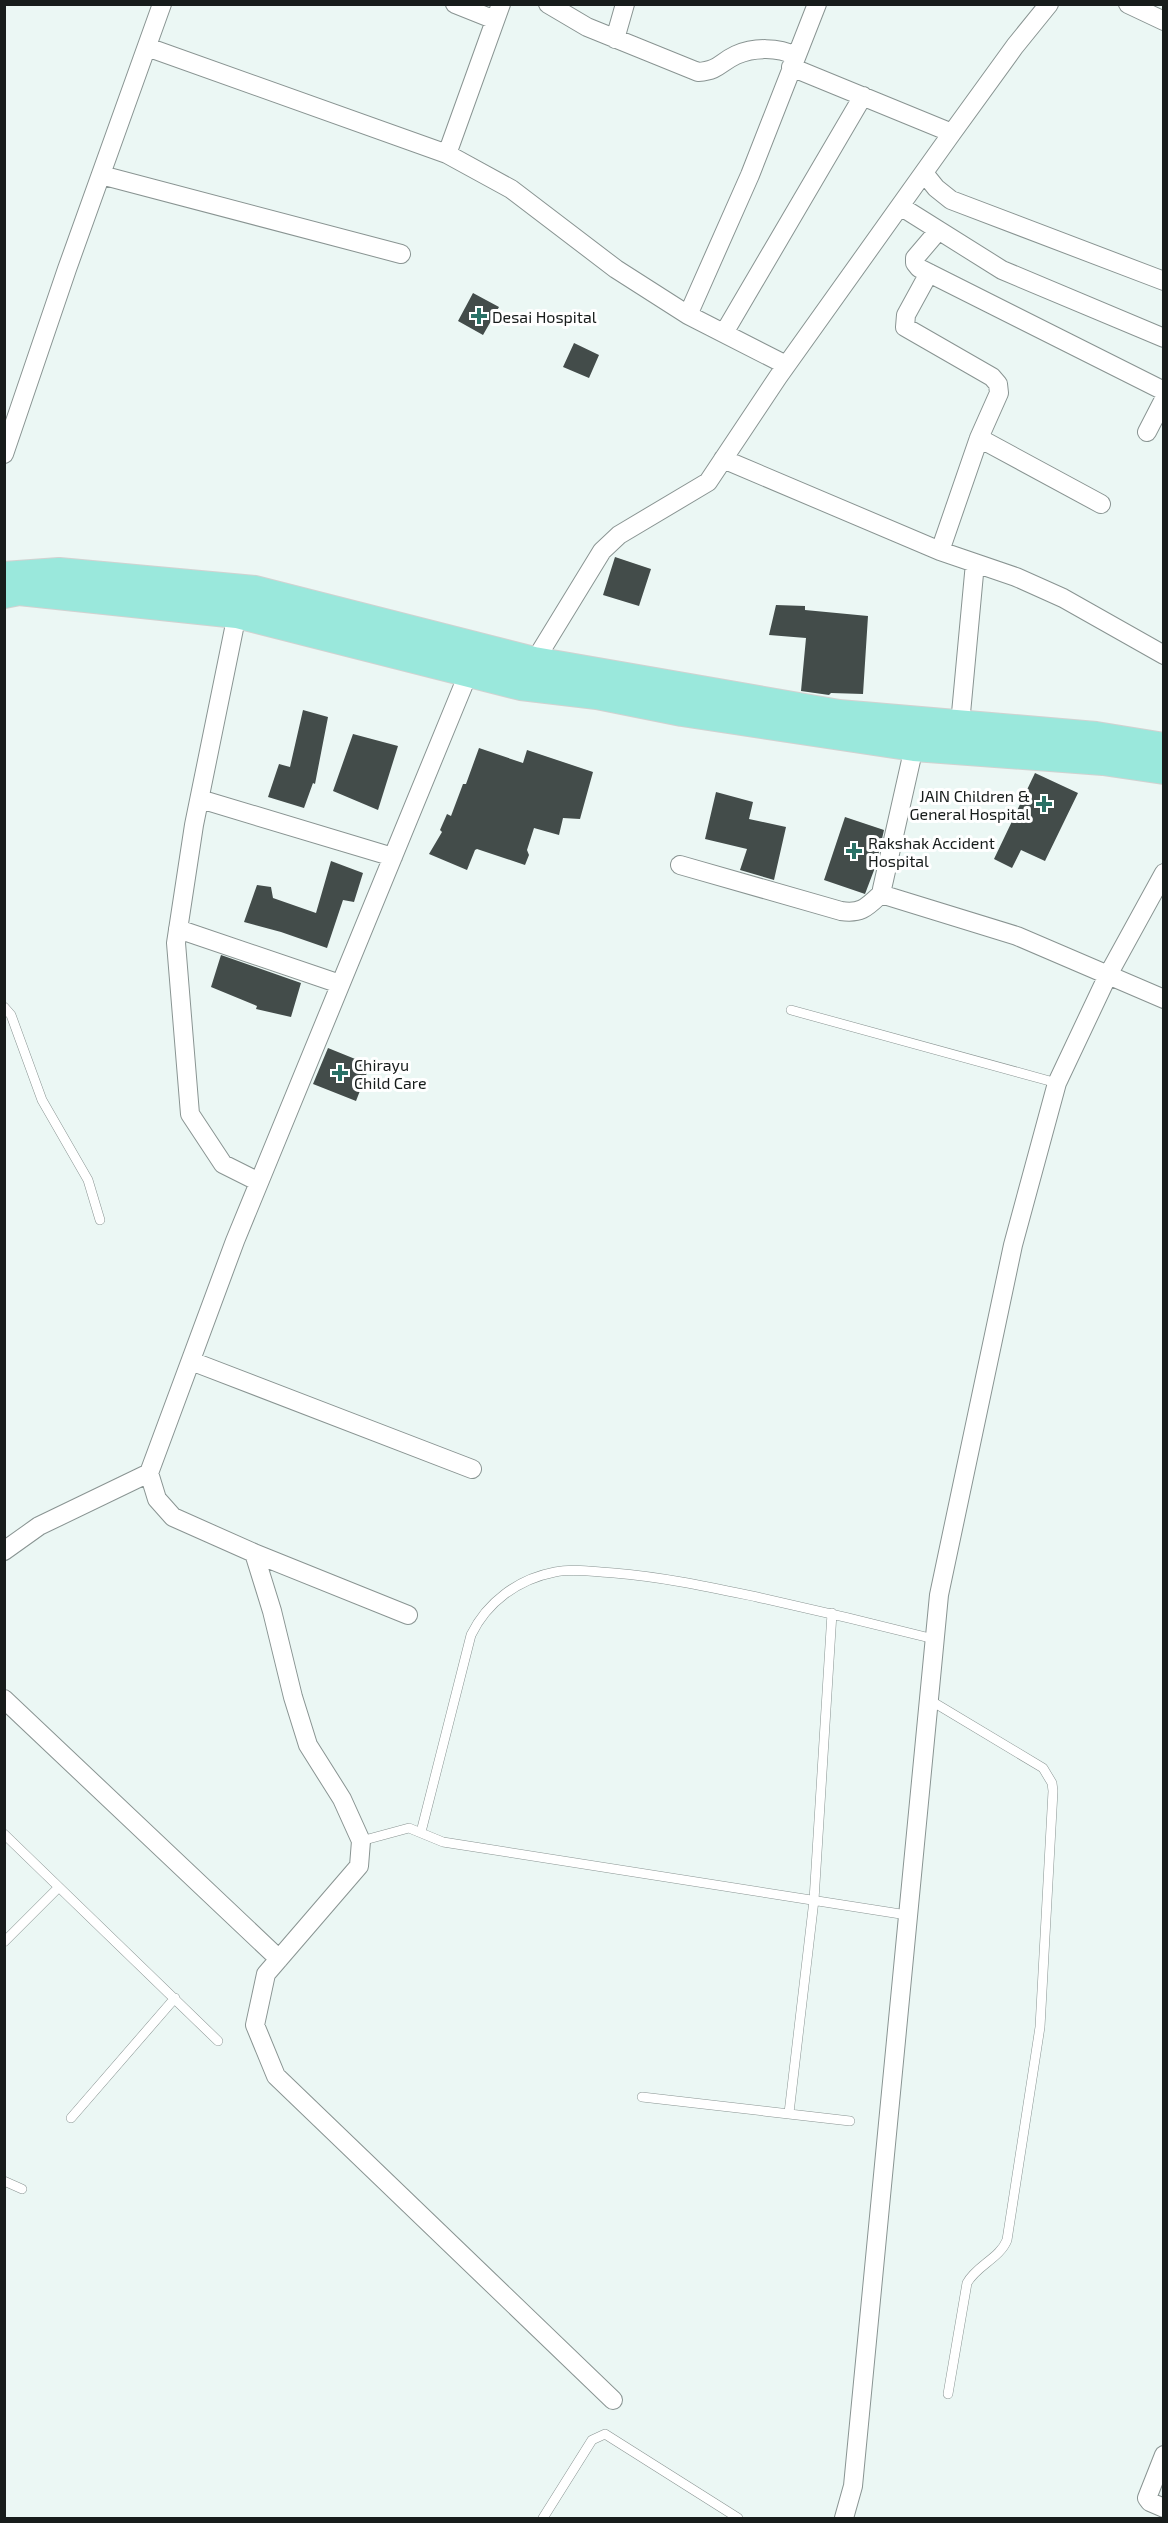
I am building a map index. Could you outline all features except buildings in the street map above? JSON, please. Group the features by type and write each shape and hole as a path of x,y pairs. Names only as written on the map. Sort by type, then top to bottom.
{"main road":[{"path":"4,576 59,572 255,590 534,661 839,714 1096,736 1164,747"},
{"path":"4,594 20,591 38,592 237,614 520,686 597,695 682,712 914,747 1103,761 1164,770"}],"street":[{"path":"4,454 162,4"},
{"path":"447,154 498,12 455,4"},
{"path":"548,4 558,12 615,39 698,72 712,70 735,55 758,48 788,52 793,61 863,96 952,133"},
{"path":"615,39 625,4"},
{"path":"688,315 750,175 817,4"},
{"path":"520,686 602,551 619,535 708,482 786,365 1015,46 1049,4"},
{"path":"1128,4 1164,21"},
{"path":"147,47 447,154 511,189 616,269 688,315 786,365"},
{"path":"724,333 863,96"},
{"path":"924,173 936,188 951,200 1164,281"},
{"path":"101,176 401,254"},
{"path":"900,206 985,261 1023,280 1164,338"},
{"path":"938,231 915,258 915,263 929,273 1164,391"},
{"path":"929,273 906,315 905,327 992,378 998,384 999,393 979,438 940,552"},
{"path":"1147,432 1164,399"},
{"path":"979,438 1101,504"},
{"path":"723,459 940,552 1016,577 1063,598 1164,655"},
{"path":"960,724 975,563"},
{"path":"237,614 200,799 176,943 190,1114 223,1164 259,1182"},
{"path":"408,1615 254,1553 172,1517 158,1498 149,1473 259,1182 468,674"},
{"path":"680,865 841,911 855,913 867,907 882,893 914,747"},
{"path":"200,799 393,856"},
{"path":"844,2518 853,2486 939,1595 1013,1245 1057,1083 1108,975 1164,873"},
{"path":"882,893 887,897 1017,936 1164,999"},
{"path":"178,929 340,984"},
{"path":"191,1361 472,1469"},
{"path":"4,1551 39,1526 149,1473"},
{"path":"254,1553 308,1745 342,1799 361,1841 359,1866 266,1974 255,2025 276,2076 613,2400"},
{"path":"4,1699 279,1959"},
{"path":"1164,2455 1147,2498 1150,2502 1164,2508"}],"lane":[{"path":"4,1007 11,1015 42,1100 88,1180 100,1220"},
{"path":"790,1010 1057,1083"},
{"path":"421,1832 471,1635 486,1610 500,1597 539,1576 568,1570 643,1575 676,1580 832,1613 934,1639"},
{"path":"789,2113 814,1900 832,1613"},
{"path":"928,1698 1043,1768 1052,1783 1053,1791 1040,2027 1007,2240 1003,2247 966,2283 948,2394"},
{"path":"361,1841 409,1828 443,1842 907,1915"},
{"path":"4,1834 218,2041"},
{"path":"4,1942 58,1888"},
{"path":"72,2118 175,1998"},
{"path":"642,2097 850,2121"},
{"path":"4,2181 22,2189"},
{"path":"543,2518 592,2440 605,2434 738,2518"}],"place":[{"name":"Desai Hospital","path":"479,316"},
{"name":"JAIN Children & General Hospital","path":"1044,804"},
{"name":"Rakshak Accident Hospital","path":"854,851"},
{"name":"Chirayu Child Care","path":"340,1073"}]}
